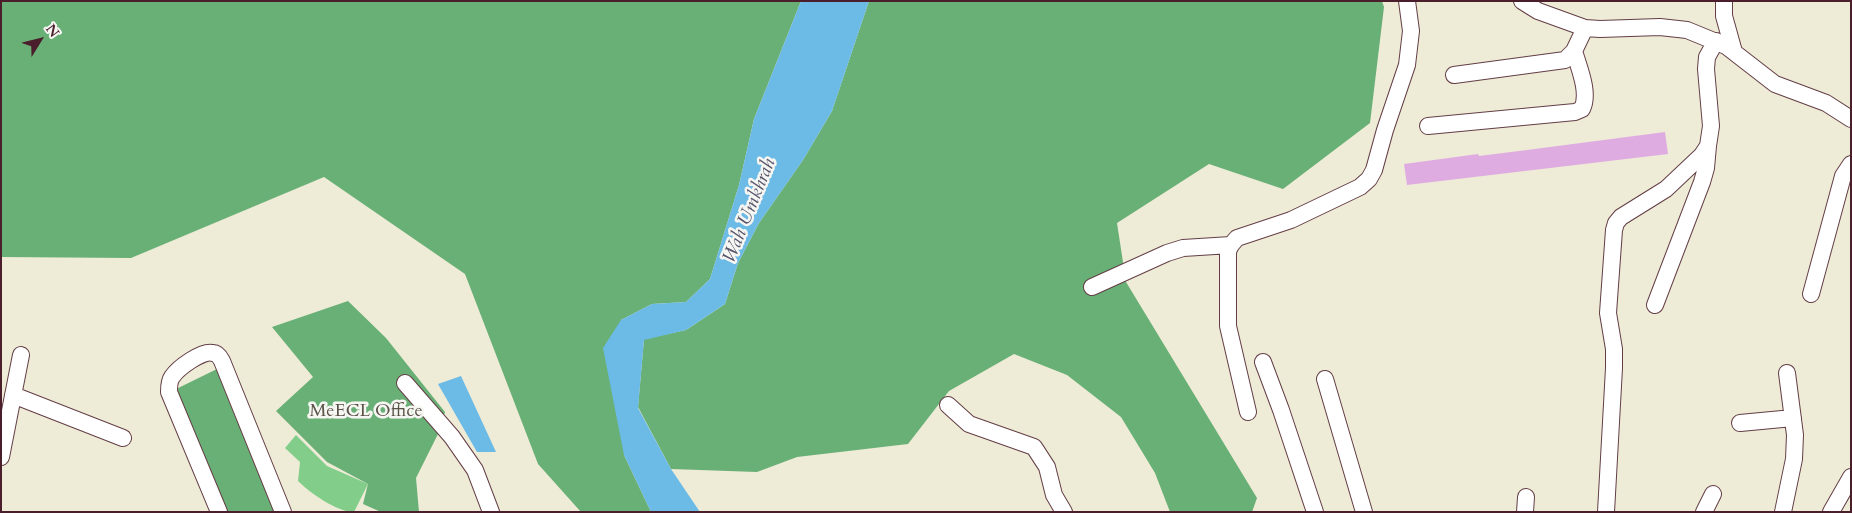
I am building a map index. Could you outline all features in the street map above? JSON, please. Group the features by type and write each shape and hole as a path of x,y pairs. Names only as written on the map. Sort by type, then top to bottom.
{"street":[{"path":"1248,412 1228,326 1228,252 1237,238 1291,220 1360,187 1369,179 1374,170 1407,65 1411,31 1407,1"},
{"path":"1724,1 1724,16 1734,52"},
{"path":"1531,4 1585,28 1660,27 1687,30 1716,41 1734,52 1775,84 1826,103 1851,119"},
{"path":"1454,75 1565,60 1574,51 1585,28"},
{"path":"1655,305 1706,168 1711,126 1706,70 1707,57 1716,41"},
{"path":"1428,126 1575,112 1582,109 1586,95 1574,51"},
{"path":"1606,512 1614,368 1614,349 1608,313 1614,230 1620,217 1666,189 1708,146"},
{"path":"1811,294 1843,176 1851,164"},
{"path":"1092,287 1184,248 1231,245"},
{"path":"219,512 169,392 172,377 203,354 213,352 222,361 283,512"},
{"path":"1,456 21,355"},
{"path":"1263,362 1282,410 1315,512"},
{"path":"1783,512 1794,459 1795,435 1788,372"},
{"path":"1325,379 1364,512"},
{"path":"405,383 452,437 475,470 491,512"},
{"path":"13,395 123,438"},
{"path":"948,404 969,424 1034,447 1047,467 1054,495 1064,512"},
{"path":"1740,422 1793,418"},
{"path":"1831,512 1851,477"},
{"path":"1704,512 1713,494"}],"green space":[{"path":"1,1 801,1 754,119 739,185 710,279 686,302 652,304 621,320 624,455 651,512 581,512 538,464 465,274 324,177 131,258 1,257"},
{"path":"869,1 1382,1 1384,7 1370,123 1283,189 1209,164 1117,223 1126,282 1257,498 1252,512 1170,512 1155,473 1121,417 1067,375 1014,354 949,391 908,444 797,457 757,472 671,469 638,407 644,339 686,330 725,304 738,263 759,223 803,160 832,111"},
{"name":"MeECL Office","path":"348,301 386,338 445,412 439,432 416,478 419,512 381,512 363,504 368,484 327,462 276,411 313,377 272,327"},
{"path":"221,367 282,512 221,512 170,392"},
{"path":"296,435 327,466 368,484 354,512 332,505 309,491 298,481 300,462 285,448"}],"water":[{"name":"Wah Umkhrah","path":"801,1 869,1 832,111 803,160 759,223 738,263 725,304 686,330 644,340 638,408 671,469 700,512 651,512 624,455 603,348 621,320 652,304 686,302 710,279 739,185 754,119"},
{"path":"461,376 496,452 477,452 438,384"}],"building":[{"path":"1665,132 1668,154 1407,185 1404,164"}]}
